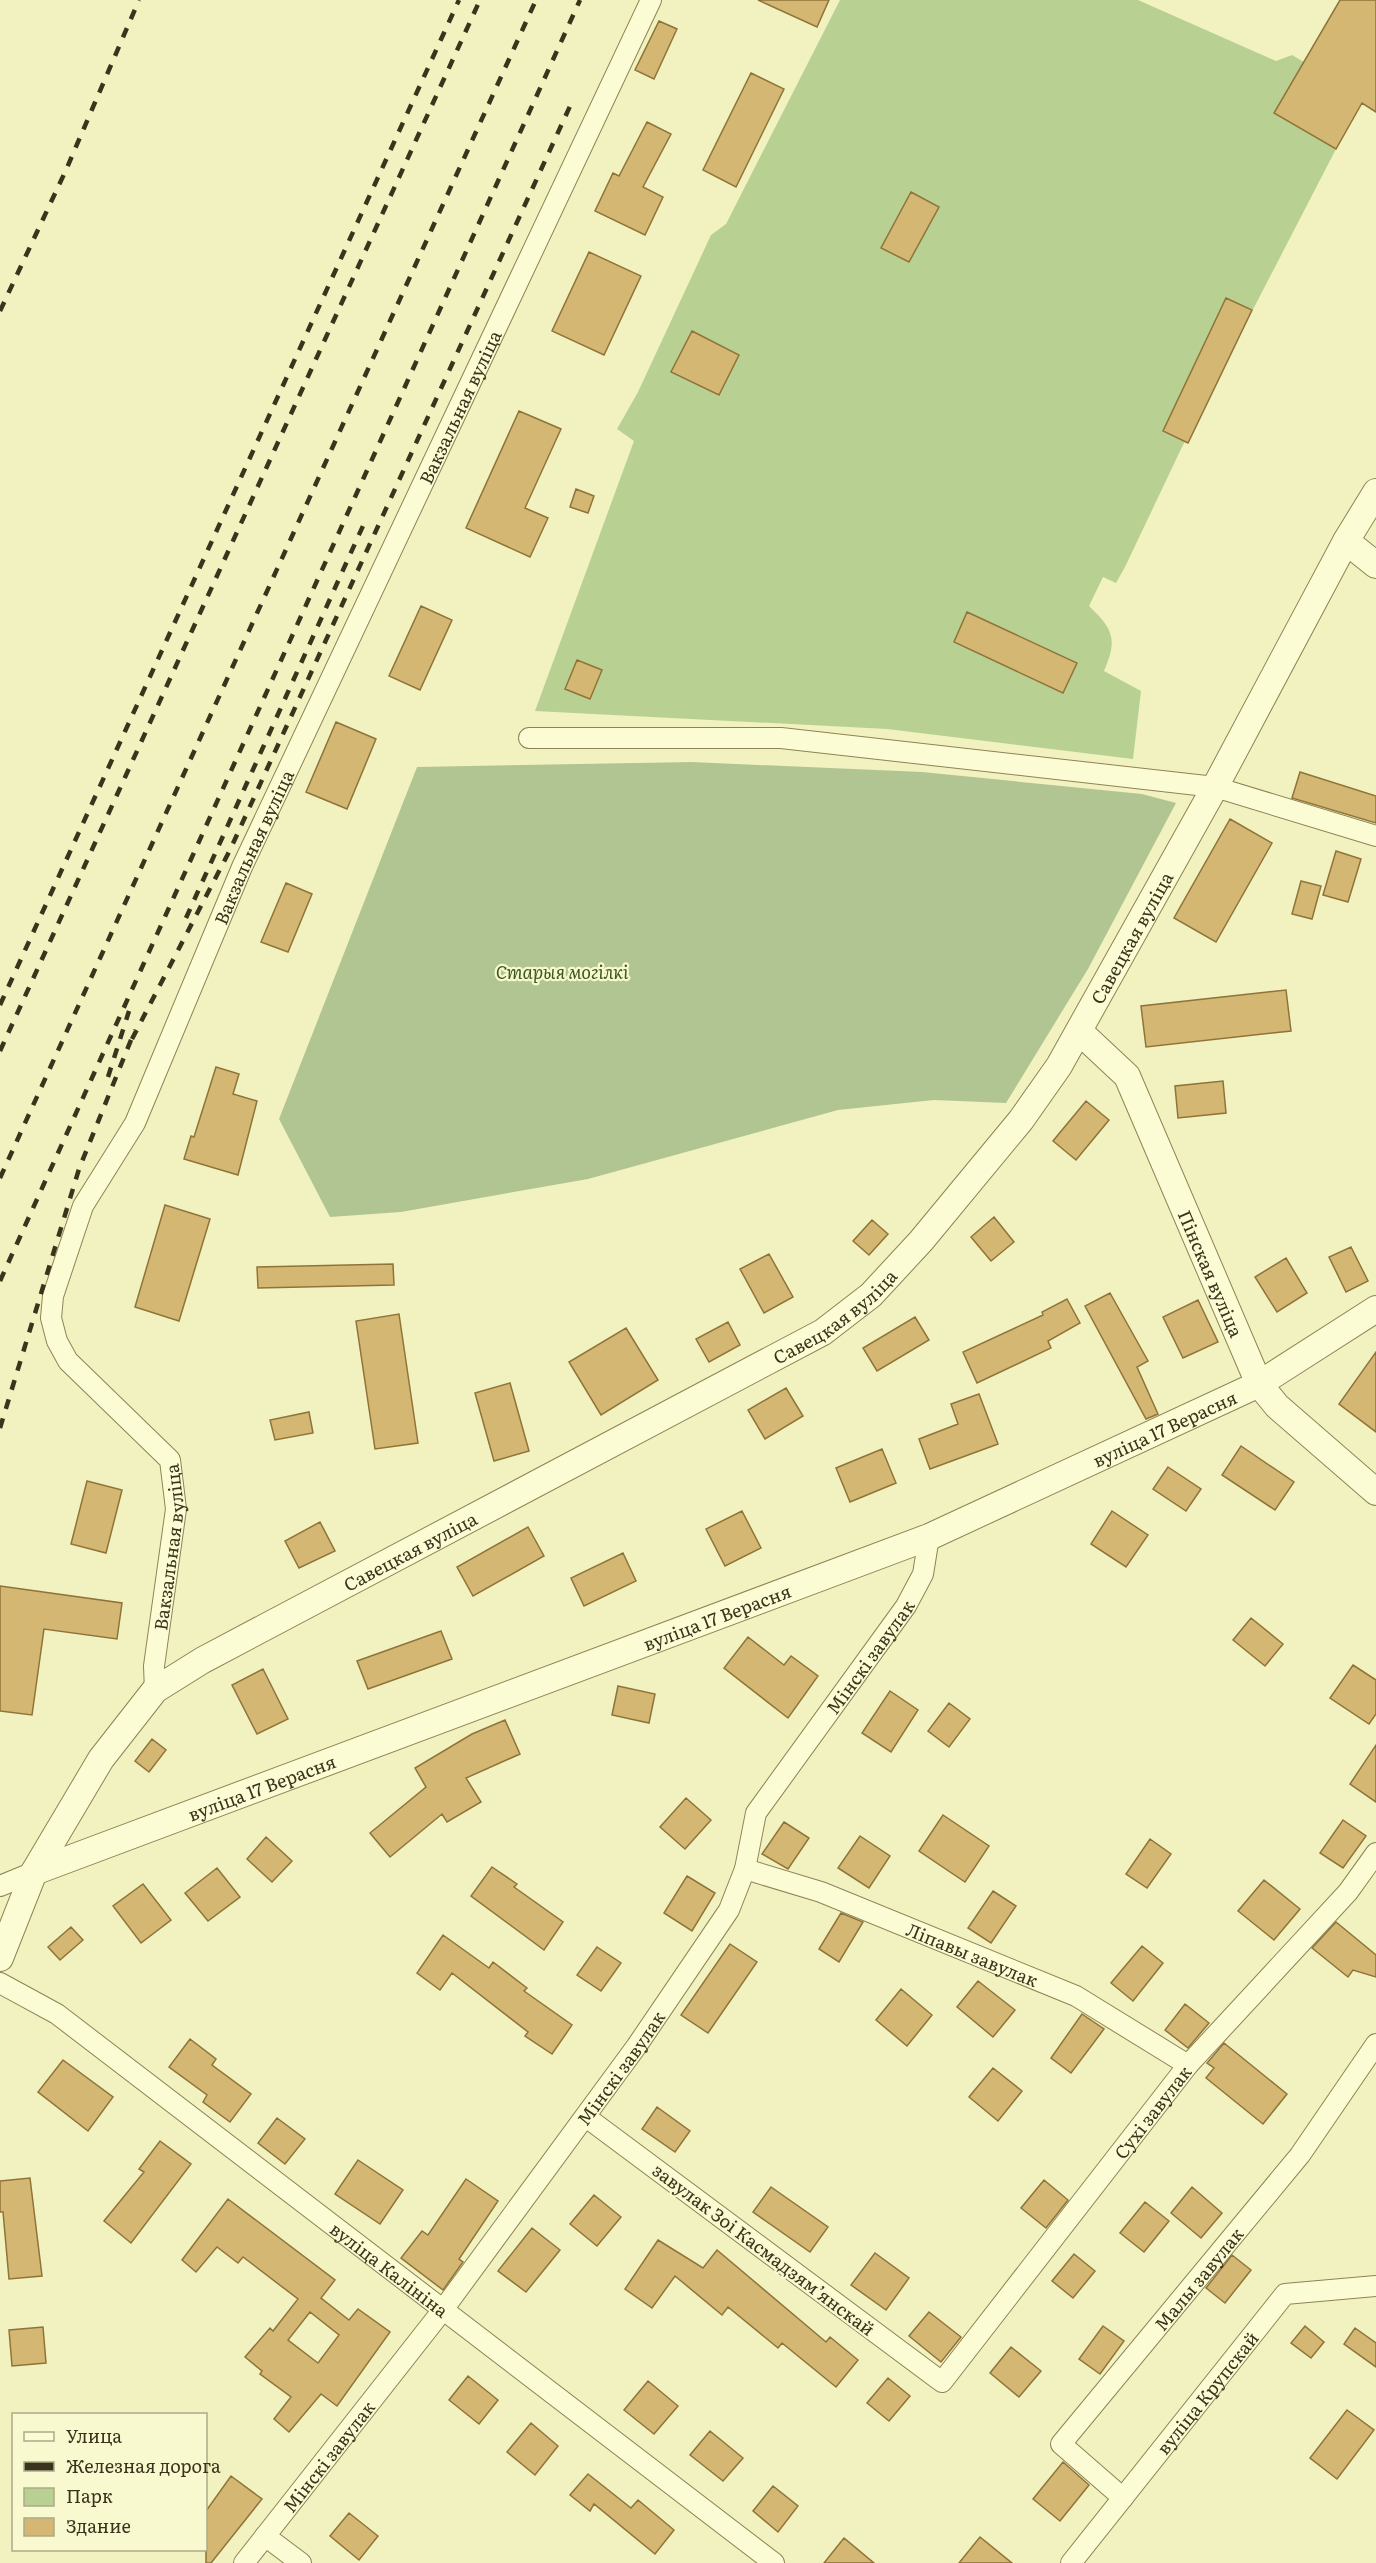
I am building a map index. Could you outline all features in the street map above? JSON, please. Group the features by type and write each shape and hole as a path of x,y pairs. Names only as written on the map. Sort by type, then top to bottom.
{"street":[{"name":"Вакзальная вуліца","path":"155,1690 154,1666 176,1509 170,1460 69,1361 55,1334 51,1318 53,1296 83,1206 135,1123 247,857 651,0"},
{"name":"Савецкая вуліца","path":"0,1958 34,1872 101,1759 155,1690 203,1660 823,1332 872,1295 921,1241 1021,1120 1080,1032 1108,976 1215,787 1346,541 1376,492"},
{"path":"1346,541 1376,565"},
{"path":"529,738 781,738 1215,787 1376,836"},
{"name":"Пінская вуліца","path":"1080,1032 1127,1076 1259,1384 1277,1406 1376,1492"},
{"name":"вуліца 17 Верасня","path":"34,1872 929,1537 1259,1384 1376,1310"},
{"name":"Мінскі завулак","path":"244,2563 442,2311 586,2117 729,1910 745,1869 756,1813 906,1606 923,1574 929,1537"},
{"name":"Сухі завулак","path":"942,2382 1188,2065 1348,1892 1376,1853"},
{"name":"Ліпавы завулак","path":"745,1869 821,1892 1076,1996 1188,2065"},
{"path":"0,1886 34,1872"},
{"name":"вуліца Калініна","path":"0,1983 57,2014 774,2563"},
{"name":"Малы завулак","path":"1123,2498 1061,2444 1300,2155 1376,2043"},
{"name":"завулак Зоі Касмадзямʼянскай","path":"586,2117 942,2382"},
{"name":"вуліца Крупскай","path":"1071,2563 1285,2294 1376,2286"},
{"path":"265,2536 301,2563"}],"green space":[{"path":"840,0 1138,0 1276,61 1292,55 1304,62 1274,113 1336,149 1182,447 1125,567 1116,583 1103,577 1089,606 1103,621 1111,635 1111,651 1104,671 1141,691 1133,759 887,729 535,711 634,441 617,429 638,392 711,235 726,224"},
{"name":"Старыя могілкі","path":"691,762 922,772 1142,794 1176,803 1088,969 1006,1103 934,1100 838,1110 588,1179 401,1212 330,1217 279,1119 417,767"}],"building":[{"path":"758,0 829,0 817,27"},
{"path":"1340,0 1376,0 1376,112 1362,103 1336,149 1274,113"},
{"path":"659,21 677,29 654,79 635,70"},
{"path":"751,73 784,89 736,187 703,170"},
{"path":"647,122 671,134 643,187 663,197 645,235 595,211 613,173 619,176"},
{"path":"911,192 939,207 909,262 881,248"},
{"path":"589,252 641,276 604,355 552,331"},
{"path":"1226,298 1252,310 1188,443 1163,431"},
{"path":"692,331 739,355 719,395 671,372"},
{"path":"519,411 561,429 525,508 548,518 530,557 466,528"},
{"path":"576,489 594,496 588,513 570,507"},
{"path":"421,606 452,620 420,690 389,676"},
{"path":"967,612 1077,663 1063,693 954,642"},
{"path":"577,660 602,670 590,699 565,689"},
{"path":"336,722 376,739 347,809 306,792"},
{"path":"1300,772 1376,796 1376,823 1292,798"},
{"path":"1230,819 1272,843 1216,942 1174,918"},
{"path":"1336,851 1361,859 1348,902 1323,895"},
{"path":"1301,881 1321,886 1312,919 1292,914"},
{"path":"286,883 312,894 288,952 261,942"},
{"path":"1286,990 1291,1031 1146,1047 1141,1006"},
{"path":"216,1067 239,1074 233,1094 257,1101 238,1175 184,1159 191,1136 194,1137"},
{"path":"1223,1081 1226,1113 1178,1118 1175,1086"},
{"path":"1086,1101 1109,1120 1076,1160 1053,1141"},
{"path":"165,1205 210,1219 179,1321 135,1307"},
{"path":"994,1217 1014,1242 991,1261 971,1237"},
{"path":"872,1220 888,1234 869,1255 853,1241"},
{"path":"1351,1247 1368,1281 1346,1292 1329,1257"},
{"path":"769,1254 793,1297 764,1313 740,1269"},
{"path":"1286,1258 1307,1293 1277,1312 1255,1277"},
{"path":"393,1264 394,1285 258,1288 257,1267"},
{"path":"1110,1293 1148,1361 1137,1367 1158,1414 1146,1419 1085,1306"},
{"path":"1067,1299 1080,1323 1048,1341 1051,1348 977,1383 963,1352 1043,1315 1042,1312"},
{"path":"1198,1300 1218,1342 1183,1358 1163,1317"},
{"path":"399,1314 418,1443 375,1449 356,1321"},
{"path":"915,1317 929,1340 877,1371 863,1348"},
{"path":"728,1322 740,1345 709,1362 696,1339"},
{"path":"626,1328 658,1380 601,1415 569,1362"},
{"path":"1376,1352 1376,1432 1339,1404"},
{"path":"510,1383 529,1451 494,1461 475,1393"},
{"path":"786,1388 803,1416 765,1439 748,1410"},
{"path":"979,1394 998,1444 930,1469 919,1439 958,1424 951,1404"},
{"path":"309,1412 313,1433 275,1440 270,1420"},
{"path":"1241,1446 1294,1482 1275,1510 1222,1475"},
{"path":"882,1449 896,1483 850,1502 836,1468"},
{"path":"1168,1467 1201,1489 1186,1511 1153,1489"},
{"path":"87,1481 122,1490 106,1553 71,1544"},
{"path":"742,1511 761,1548 725,1566 706,1529"},
{"path":"1112,1511 1148,1535 1126,1567 1091,1544"},
{"path":"320,1522 335,1551 299,1568 285,1541"},
{"path":"528,1527 544,1556 473,1596 457,1567"},
{"path":"623,1553 636,1581 584,1606 571,1578"},
{"path":"0,1586 122,1603 117,1639 44,1629 32,1715 0,1711"},
{"path":"1251,1618 1283,1644 1265,1666 1233,1640"},
{"path":"441,1631 452,1659 368,1689 357,1661"},
{"path":"748,1637 784,1665 791,1656 818,1676 788,1718 724,1668"},
{"path":"1353,1665 1376,1680 1376,1714 1369,1724 1330,1698"},
{"path":"263,1669 288,1719 257,1734 232,1685"},
{"path":"618,1686 655,1694 649,1723 612,1715"},
{"path":"890,1691 918,1710 891,1752 862,1733"},
{"path":"949,1703 970,1719 949,1747 928,1731"},
{"path":"505,1720 520,1754 466,1778 481,1802 447,1822 442,1814 390,1857 370,1833 426,1787 415,1768 472,1734"},
{"path":"152,1739 166,1750 149,1772 135,1761"},
{"path":"1376,1745 1376,1802 1350,1784"},
{"path":"686,1798 711,1820 685,1849 660,1827"},
{"path":"943,1815 989,1846 965,1882 919,1851"},
{"path":"1343,1820 1366,1836 1343,1868 1320,1853"},
{"path":"784,1822 809,1838 788,1869 762,1854"},
{"path":"860,1836 890,1856 869,1888 838,1868"},
{"path":"266,1837 292,1861 272,1882 247,1859"},
{"path":"1150,1839 1171,1854 1147,1888 1126,1874"},
{"path":"492,1867 517,1884 514,1887 563,1922 544,1950 471,1896"},
{"path":"217,1868 240,1897 208,1921 185,1893"},
{"path":"687,1876 715,1893 692,1931 664,1913"},
{"path":"1264,1880 1300,1909 1274,1940 1238,1911"},
{"path":"143,1884 171,1920 141,1943 113,1906"},
{"path":"993,1891 1016,1906 991,1943 968,1928"},
{"path":"841,1913 863,1922 839,1962 819,1949"},
{"path":"1336,1922 1376,1955 1376,1977 1353,1970 1348,1977 1312,1948"},
{"path":"71,1927 83,1940 60,1960 48,1947"},
{"path":"443,1935 489,1968 493,1962 527,1988 524,1991 572,2025 552,2054 525,2036 528,2032 452,1973 440,1990 417,1973"},
{"path":"730,1944 757,1962 708,2033 681,2015"},
{"path":"1142,1946 1163,1963 1133,2001 1111,1983"},
{"path":"597,1947 621,1963 601,1991 577,1975"},
{"path":"978,1981 1015,2010 993,2037 957,2007"},
{"path":"901,1989 932,2015 907,2046 876,2020"},
{"path":"1185,2004 1209,2023 1188,2048 1165,2030"},
{"path":"1082,2014 1104,2029 1071,2073 1051,2058"},
{"path":"190,2039 216,2059 212,2065 251,2094 230,2122 203,2102 207,2095 169,2067"},
{"path":"1224,2043 1287,2094 1263,2124 1206,2078 1214,2068 1207,2063"},
{"path":"63,2060 113,2097 88,2131 38,2092"},
{"path":"993,2068 1022,2091 998,2121 969,2097"},
{"path":"657,2107 690,2131 675,2152 642,2129"},
{"path":"277,2118 305,2139 285,2164 258,2143"},
{"path":"160,2141 191,2164 131,2243 104,2221 144,2172 139,2169"},
{"path":"358,2160 403,2190 380,2224 335,2194"},
{"path":"30,2178 42,2276 9,2279 3,2212 0,2212 0,2181"},
{"path":"466,2179 498,2201 459,2259 463,2262 443,2290 401,2258 422,2231 428,2235"},
{"path":"1044,2180 1068,2200 1046,2228 1021,2208"},
{"path":"771,2187 828,2227 810,2252 753,2212"},
{"path":"1192,2187 1222,2213 1201,2238 1171,2213"},
{"path":"594,2195 621,2217 597,2246 570,2224"},
{"path":"228,2199 335,2280 321,2298 349,2320 358,2309 390,2332 337,2406 321,2394 289,2432 274,2419 291,2397 260,2374 262,2371 245,2357 270,2328 273,2331 298,2299 243,2257 238,2263 217,2247 196,2272 182,2260","holes":["310,2312 339,2335 318,2363 288,2340"]},
{"path":"1145,2202 1169,2221 1144,2252 1120,2233"},
{"path":"532,2228 560,2250 526,2292 498,2271"},
{"path":"658,2240 703,2268 717,2250 826,2342 830,2337 858,2360 836,2387 782,2343 778,2348 728,2307 722,2315 675,2276 652,2308 625,2289"},
{"path":"875,2253 909,2278 886,2310 851,2285"},
{"path":"1074,2254 1095,2271 1073,2298 1052,2281"},
{"path":"1232,2255 1251,2270 1225,2303 1206,2288"},
{"path":"929,2312 961,2337 941,2362 909,2336"},
{"path":"1103,2326 1124,2341 1100,2374 1079,2359"},
{"path":"1305,2326 1324,2342 1311,2358 1291,2343"},
{"path":"43,2327 46,2363 12,2366 9,2330"},
{"path":"1355,2328 1376,2343 1376,2367 1344,2344"},
{"path":"1011,2347 1041,2371 1019,2397 990,2373"},
{"path":"468,2376 498,2400 479,2424 449,2400"},
{"path":"888,2378 910,2396 889,2421 867,2403"},
{"path":"648,2381 678,2406 654,2434 624,2410"},
{"path":"1347,2410 1374,2430 1337,2479 1310,2458"},
{"path":"531,2423 558,2446 535,2475 507,2452"},
{"path":"710,2431 743,2458 723,2481 690,2455"},
{"path":"1063,2462 1089,2485 1060,2521 1033,2499"},
{"path":"588,2474 631,2508 638,2500 674,2530 655,2554 594,2504 590,2511 570,2495"},
{"path":"231,2476 262,2499 211,2563 206,2563 207,2510"},
{"path":"773,2486 798,2506 778,2532 753,2511"},
{"path":"349,2513 378,2536 359,2560 330,2536"},
{"path":"980,2537 1012,2563 959,2563"},
{"path":"844,2538 874,2563 824,2563"}],"railway":[{"path":"0,311 66,170 139,0"},
{"path":"0,1005 459,0"},
{"path":"0,1051 480,0"},
{"path":"0,1178 536,0"},
{"path":"0,1281 580,0"},
{"path":"132,1039 230,850 571,104"},
{"path":"186,918 367,517"},
{"path":"108,1077 129,1011"},
{"path":"0,1428 79,1169 135,1030"}]}
